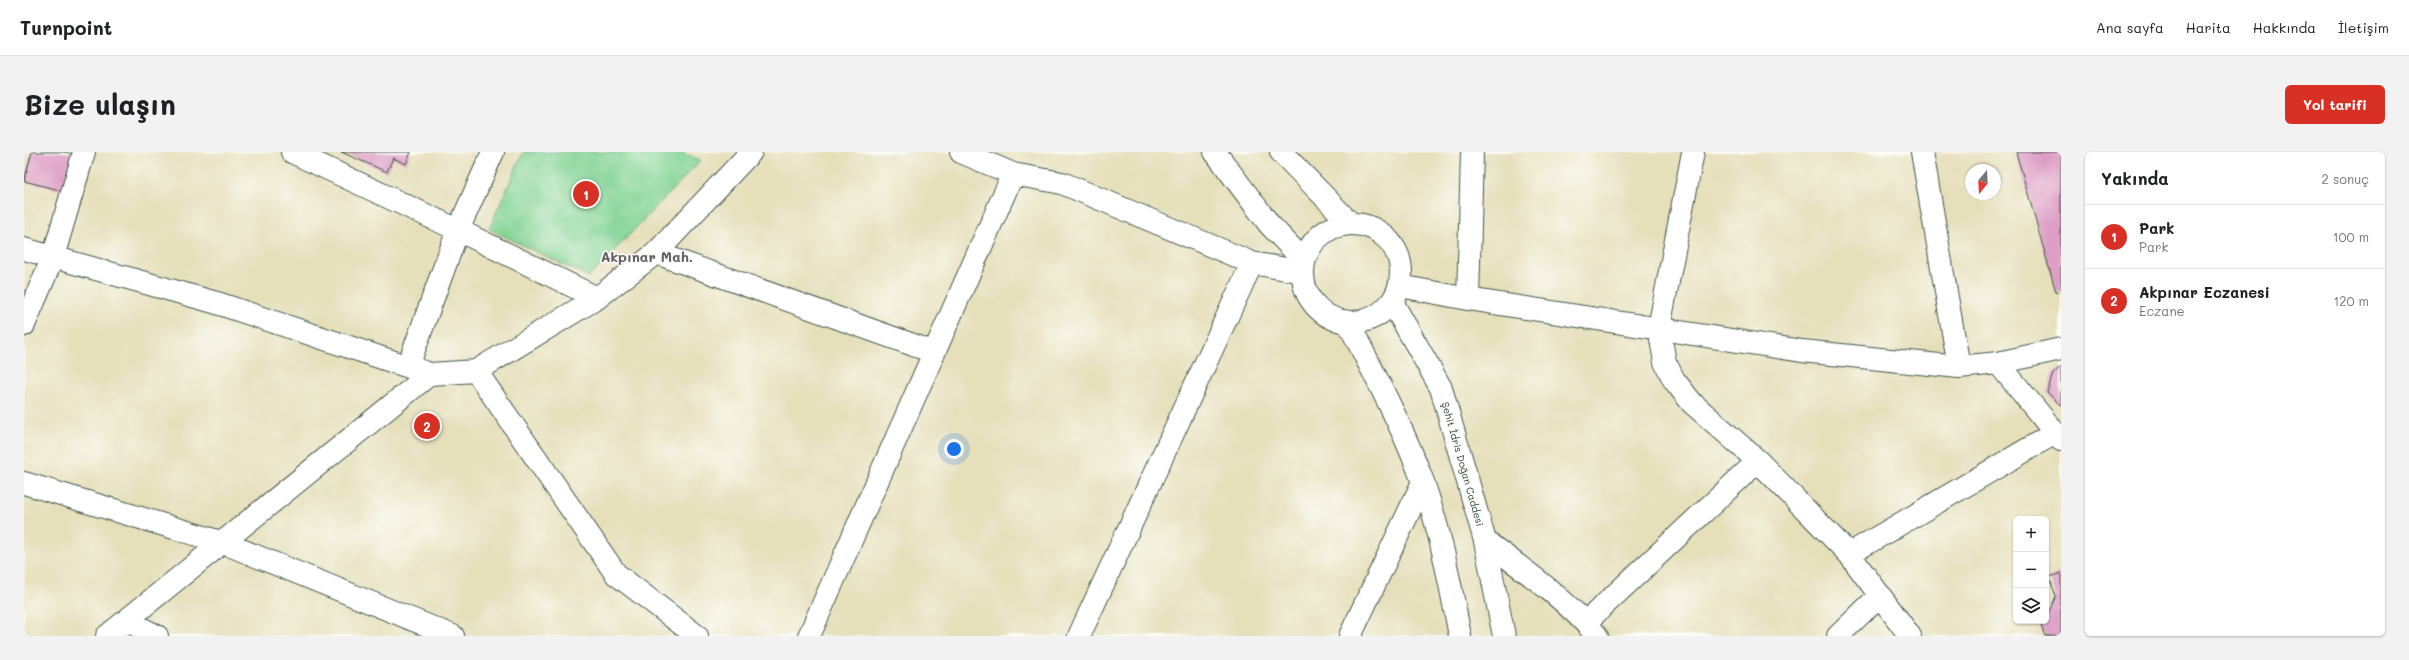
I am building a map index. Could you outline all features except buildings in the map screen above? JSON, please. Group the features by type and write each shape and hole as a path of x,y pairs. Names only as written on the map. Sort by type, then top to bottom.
{"street":[{"path":"24,325 53,257 84,152"},
{"path":"292,152 458,230 597,298"},
{"path":"408,366 458,230 493,152"},
{"path":"24,249 216,304 430,374 476,371 597,298 656,253 751,152"},
{"path":"961,152 1013,174 1062,183 1252,263 1304,267"},
{"path":"1215,152 1304,267"},
{"path":"1281,152 1350,223"},
{"path":"1468,299 1472,152"},
{"path":"1693,152 1659,328 1665,362 1674,380 1692,403 1758,461 1849,554 1910,636"},
{"path":"1922,152 1959,367"},
{"path":"808,636 1013,174"},
{"path":"1350,223 1366,226 1380,232 1391,242 1399,255 1402,271 1396,294 1380,314 1365,321 1348,322 1332,318 1318,308 1309,298 1304,267 1310,246 1321,235 1334,227 1350,223"},
{"path":"656,253 933,352"},
{"path":"1079,636 1252,263"},
{"path":"1396,294 1468,299 1802,351 1959,367 1998,363 2061,349"},
{"name":"Şehit İdris Doğan Caddesi","path":"1396,294 1441,388 1485,541 1504,636"},
{"path":"1348,322 1390,407 1422,482 1444,549 1460,636"},
{"path":"1849,554 2058,437 1998,363"},
{"path":"476,371 616,574 697,636"},
{"path":"107,636 224,543 430,374"},
{"path":"1485,541 1537,580 1592,629 1758,461"},
{"path":"1350,636 1422,482"},
{"path":"24,483 224,543 453,636"},
{"path":"1838,636 1880,595"},
{"path":"127,621 157,636"}],"green space":[{"path":"523,152 681,152 701,160 589,277 489,229"}],"place":[{"name":"Park","path":"586,194"},
{"name":"Akpınar Eczanesi","path":"427,426"}],"district":[{"name":"Akpınar Mah.","path":"647,256"}]}
